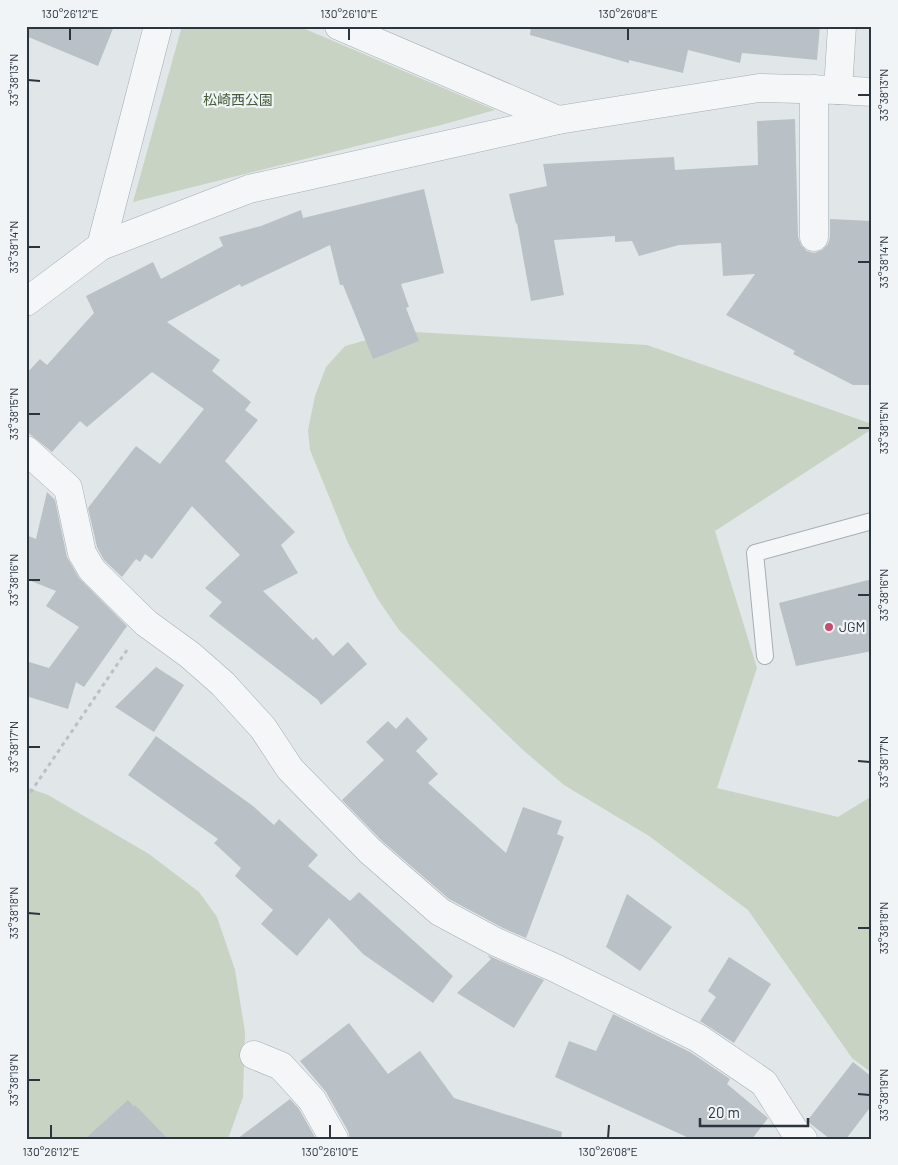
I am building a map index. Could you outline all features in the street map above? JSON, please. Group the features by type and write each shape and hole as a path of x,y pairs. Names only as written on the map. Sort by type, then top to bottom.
{"street":[{"path":"100,246 158,26"},
{"path":"339,26 558,120"},
{"path":"814,237 826,89 842,26"},
{"path":"26,302 100,246 249,189 558,120 759,88 872,92"},
{"path":"26,450 68,488 82,553 92,570 146,623 190,654 223,684 263,728 290,769 370,851 440,912 496,942 554,967 698,1038 764,1083 794,1130 803,1139"},
{"path":"254,1055 281,1066 312,1100 334,1139"}],"lane":[{"path":"765,656 755,553 872,521"}],"path":[{"path":"26,799 146,623"}],"green space":[{"name":"松崎西公園","path":"182,26 298,26 495,110 133,202"},
{"path":"414,332 647,345 872,424 872,429 715,531 757,668 717,788 838,817 872,796 872,1073 852,1058 748,910 649,836 564,785 523,750 399,630 377,598 348,543 310,450 308,430 315,396 326,367 345,346 370,339"},
{"path":"26,787 48,795 149,854 199,892 217,917 235,970 245,1032 243,1097 228,1139 26,1139"}],"building":[{"path":"26,26 114,26 98,66 26,36"},
{"path":"531,26 820,26 817,60 742,53 740,63 688,50 683,73 629,60 629,63 530,35"},
{"path":"795,119 798,237 801,245 807,251 814,253 822,250 828,244 830,237 830,219 872,221 872,385 853,385 793,354 795,351 726,315 755,274 723,276 721,243 679,245 639,256 632,241 615,242 615,236 554,240 564,295 531,301 517,223 509,194 547,186 543,164 674,157 675,170 758,165 757,121"},
{"path":"424,189 444,273 401,284 409,307 406,308 419,341 373,359 343,285 340,285 330,245 241,287 240,284 167,322 220,360 212,371 251,402 245,410 258,420 225,461 295,532 281,545 298,573 263,591 313,640 316,637 333,656 348,642 367,664 321,705 318,700 209,616 222,602 205,588 240,555 192,506 152,559 145,554 140,562 136,559 122,577 104,560 97,547 88,508 136,446 160,464 204,409 152,372 87,427 80,421 52,452 26,431 26,374 40,359 47,365 94,313 86,296 153,262 161,279 223,246 219,237 261,226 301,210 303,218"},
{"path":"47,492 55,500 67,557 79,578 127,626 84,687 76,682 68,709 26,696 26,661 49,668 79,627 46,606 56,591 26,579 26,535 36,539"},
{"name":"JGM","path":"872,579 872,651 796,666 779,603"},
{"path":"156,667 184,685 154,732 115,707"},
{"path":"407,717 428,739 416,751 438,774 428,783 506,853 523,807 562,821 557,834 564,837 526,938 449,899 381,840 342,800 384,760 366,742 388,721 396,729"},
{"path":"156,736 253,806 274,825 279,819 318,855 308,866 350,901 359,892 453,976 433,1003 363,954 329,918 297,956 261,924 273,910 235,876 241,868 214,843 218,839 128,775"},
{"path":"627,894 672,927 640,971 606,947"},
{"path":"487,955 544,980 514,1028 457,993 491,959"},
{"path":"729,957 771,984 734,1043 700,1021 716,997 708,991"},
{"path":"613,1014 690,1052 730,1079 727,1084 768,1118 752,1139 691,1139 555,1077 569,1041 596,1051"},
{"path":"349,1023 388,1074 420,1051 454,1098 562,1132 561,1139 350,1139 348,1131 326,1092 300,1061"},
{"path":"853,1062 872,1077 872,1105 846,1139 830,1139 807,1121"},
{"path":"290,1099 299,1109 316,1139 237,1139"},
{"path":"128,1100 168,1139 85,1139"}],"place":[{"name":"JGM","path":"829,627"}]}
